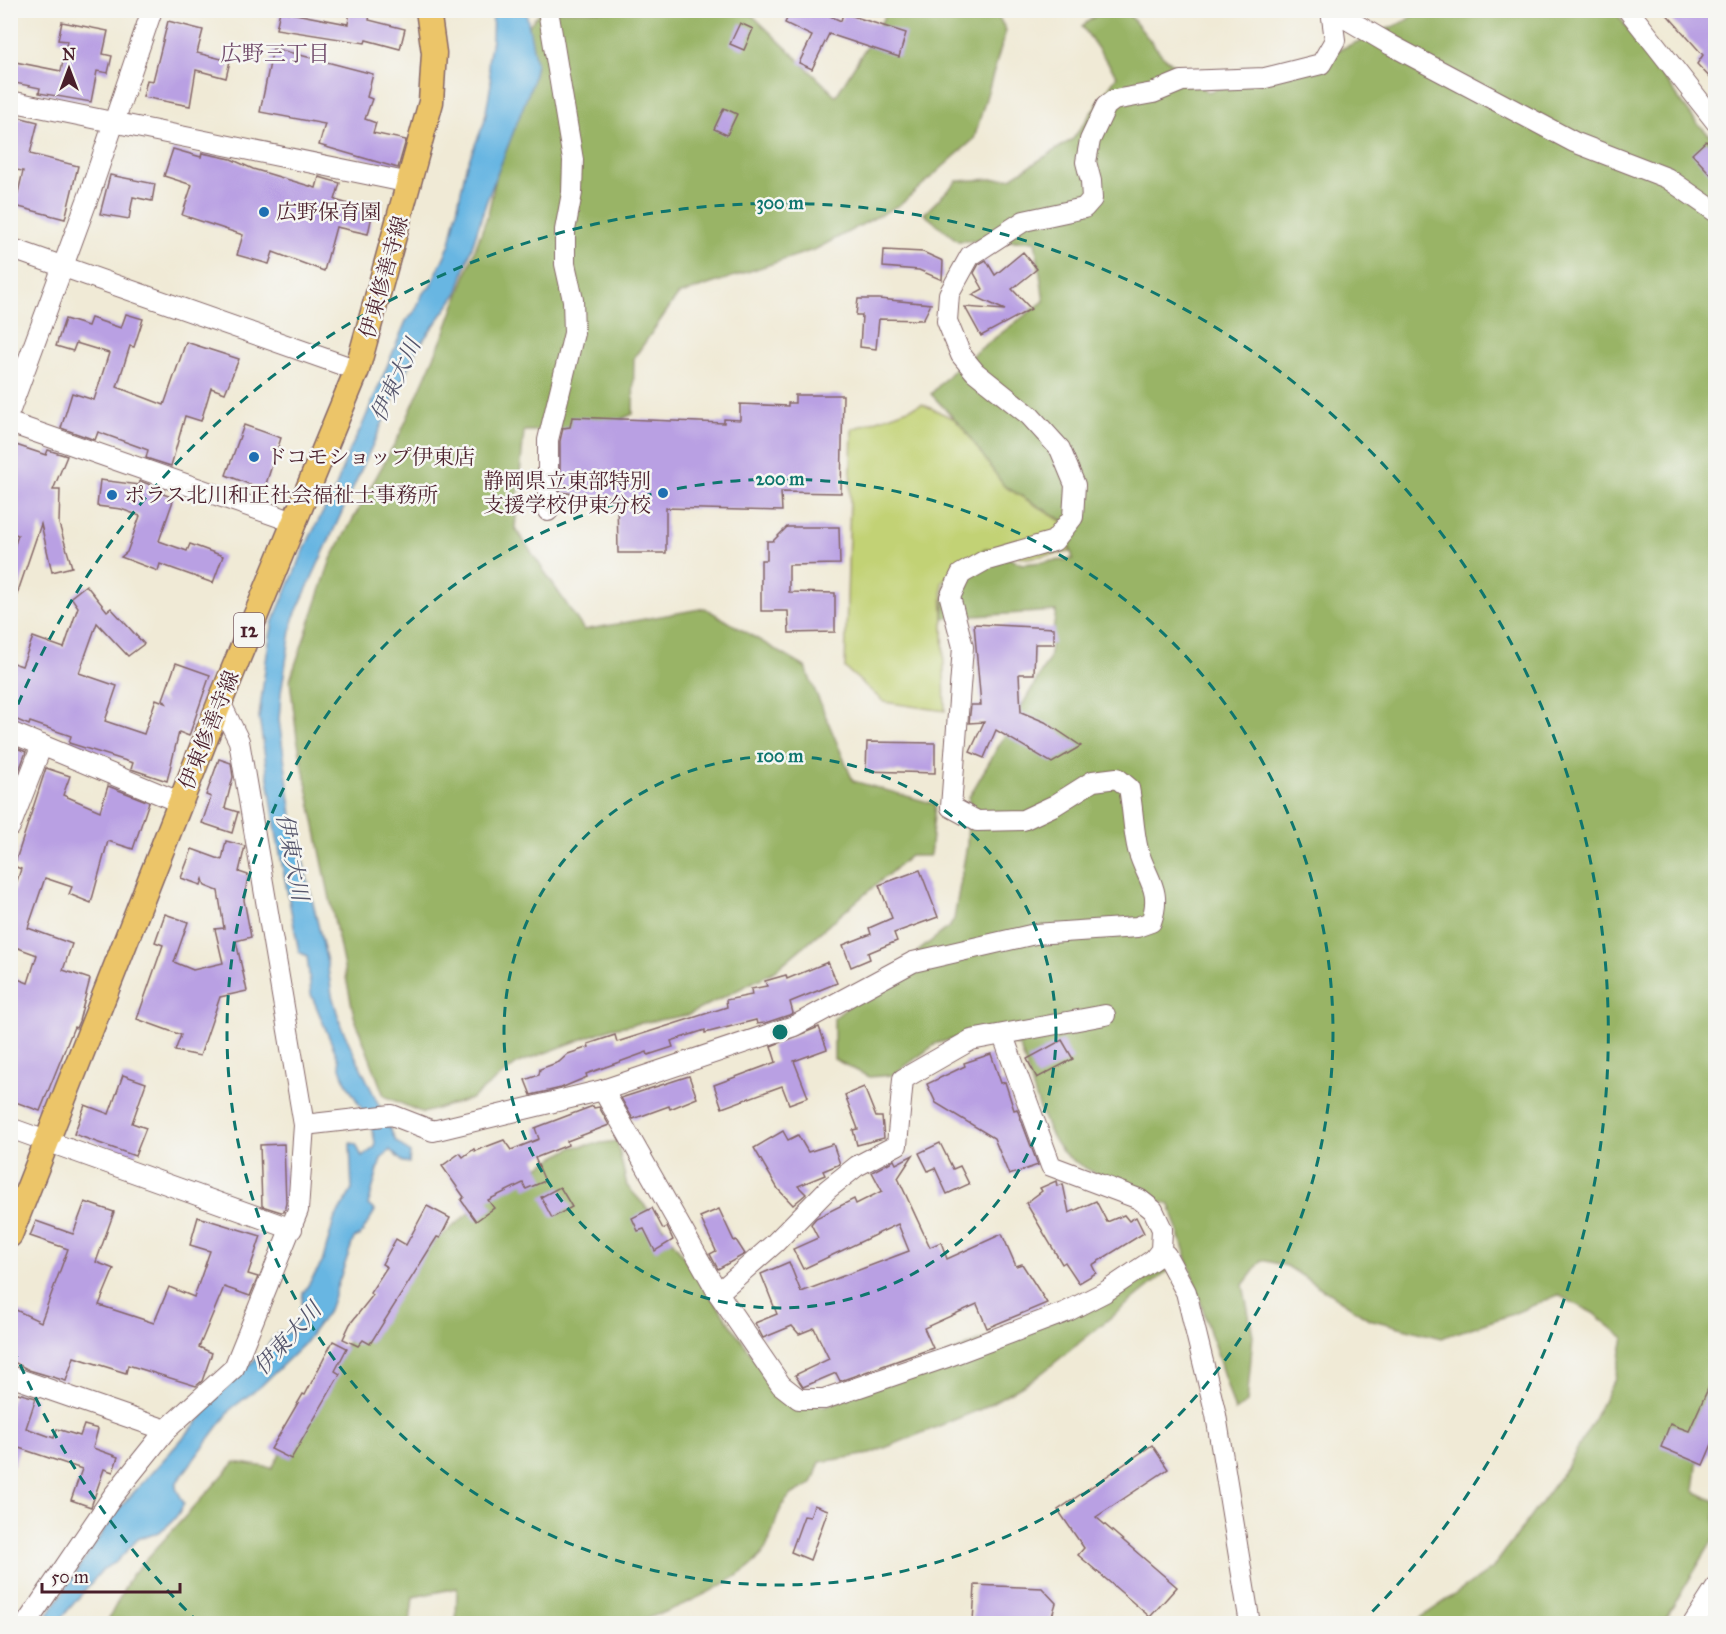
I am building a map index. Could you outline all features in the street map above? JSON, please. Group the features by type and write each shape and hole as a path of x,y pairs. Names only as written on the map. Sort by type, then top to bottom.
{"main road":[{"name":"伊東修善寺線","path":"10,1235 179,802 357,370 431,102 434,53 428,10"}],"street":[{"path":"10,410 64,265 152,10"},
{"path":"548,10 573,160 572,193 565,230 565,264 573,300 574,333 548,440 548,511"},
{"path":"304,1125 392,1115 433,1131 603,1090 794,1026 914,962 1035,934 1137,927 1151,922 1156,907 1154,884 1138,849 1129,788 1117,778 1093,782 1055,805 1023,820 977,821 951,807 963,646 950,597 961,574 984,561 1053,541 1073,517 1075,485 1060,449 1030,416 975,372 961,355 947,321 949,294 970,256 1024,221 1084,208 1092,199 1091,181 1086,162 1090,140 1106,106 1114,100 1154,93 1182,81 1265,78 1321,64 1335,40 1331,10"},
{"path":"1342,10 1350,21 1391,45 1574,142 1667,178 1716,212"},
{"path":"1628,10 1716,122"},
{"path":"10,101 410,183"},
{"path":"10,248 64,265 357,370"},
{"path":"10,423 294,522"},
{"path":"26,1623 113,1496 166,1430 234,1368 298,1210 304,1125 239,741 220,702"},
{"path":"10,732 179,802"},
{"path":"10,827 42,745"},
{"path":"718,1293 775,1243 828,1189 857,1166 897,1145 903,1079 971,1040 1003,1036 1105,1015"},
{"path":"603,1090 718,1293 781,1385 799,1399 824,1400 948,1357 1066,1312 1105,1292 1154,1259 1161,1250 1162,1229 1153,1210 1139,1199 1052,1167 1003,1036"},
{"path":"10,1128 292,1229"},
{"path":"1166,1255 1185,1292 1216,1415 1250,1623"},
{"path":"10,1376 166,1430"},
{"path":"1693,1623 1716,1588"}],"green space":[{"path":"541,11 751,11 750,13 836,96 888,11 995,11 1006,30 974,139 901,204 816,249 678,295 634,358 633,414 599,429 524,431 515,528 584,630 705,608 805,667 853,781 935,804 930,856 910,856 773,972 688,1015 612,1028 518,1063 471,1099 423,1113 384,1096 354,1016 297,738 290,680 331,559 401,432 445,332 488,214 529,25"},
{"path":"1102,11 1126,11 1162,55 1207,92 1304,65 1408,20 1416,11 1615,11 1696,122 1716,141 1716,1382 1703,1413 1694,1491 1715,1501 1716,1535 1663,1623 1413,1623 1492,1569 1567,1467 1615,1378 1624,1338 1593,1313 1558,1295 1510,1315 1441,1338 1369,1319 1287,1266 1262,1260 1243,1285 1253,1335 1247,1403 1235,1411 1170,1205 1083,1167 1062,1151 1055,1142 1043,1116 1020,1047 982,1032 937,1043 893,1075 869,1077 834,1059 834,1018 950,926 954,919 967,845 969,797 1049,659 1056,611 943,618 946,578 985,548 1022,564 1073,559 1064,521 1004,486 964,429 931,394 955,368 1044,301 1035,241 958,241 924,214 957,181 1011,178 1073,139 1117,76 1082,26"},
{"path":"922,404 959,421 1004,486 1066,524 1070,552 1026,558 987,548 942,581 945,711 884,702 845,668 852,429"},
{"path":"617,1141 627,1186 659,1221 776,1390 825,1407 1159,1264 1168,1271 1037,1377 981,1409 870,1454 820,1462 812,1484 793,1494 783,1504 765,1550 749,1567 696,1599 637,1621 622,1624 456,1623 457,1588 413,1597 410,1623 106,1624 131,1576 235,1462 272,1468 350,1338 431,1245 495,1191 573,1147"}],"water":[{"name":"伊東大川","path":"493,11 526,11 536,64 532,84 486,203 457,294 416,350 293,619 279,720 292,815 341,1026 396,1141 410,1153 409,1163 403,1162 390,1150 381,1159 368,1205 375,1211 360,1236 354,1238 329,1310 304,1344 261,1386 232,1408 177,1482 176,1488 184,1503 172,1522 160,1531 139,1538 115,1563 103,1569 57,1623 42,1624 116,1512 202,1417 206,1409 265,1349 279,1331 289,1333 300,1319 303,1293 322,1263 334,1220 352,1190 350,1143 356,1144 362,1157 375,1147 370,1125 345,1080 311,994 307,956 299,952 277,838 259,717 273,621 310,537 336,487 347,455 362,426 406,321 415,311 423,293 430,287 450,244 466,167 484,123 491,84 488,62 492,40"}],"building":[{"path":"791,10 817,10 841,21 843,13 906,33 899,57 829,34 812,69 799,63 812,36 785,23"},
{"path":"1663,10 1716,10 1716,84 1697,64 1703,55"},
{"path":"280,11 348,24 350,11 370,14 369,20 405,29 400,49 366,40 365,43 276,29"},
{"path":"168,21 203,30 197,53 230,61 226,78 196,70 190,106 143,97 147,80 153,81"},
{"path":"62,22 108,31 103,54 112,56 108,73 97,71 91,102 39,93 40,88 10,82 10,61 61,71 67,41 58,40"},
{"path":"740,23 753,29 744,50 730,44"},
{"path":"273,48 373,74 367,97 372,99 365,119 376,123 373,133 406,140 398,168 319,145 325,124 260,112"},
{"path":"724,108 737,114 727,135 714,129"},
{"path":"10,115 38,122 30,154 78,166 65,219 15,206 23,171 10,169"},
{"path":"1706,141 1716,151 1716,180 1692,154"},
{"path":"173,149 201,157 202,153 231,159 253,169 316,188 319,177 340,183 335,200 373,211 368,234 336,227 324,271 273,252 269,264 237,255 243,235 182,215 192,185 164,176"},
{"path":"110,175 155,184 152,201 133,197 129,219 100,214"},
{"path":"884,250 923,252 943,261 942,280 919,270 883,267"},
{"path":"1023,252 1037,269 1012,289 1031,309 981,336 965,307 1005,310 972,295 983,289 974,273 979,264 986,260 995,275"},
{"path":"858,299 931,304 923,320 879,319 876,349 860,347 862,315 856,315"},
{"path":"126,314 143,319 134,347 130,346 117,387 164,405 186,342 239,359 225,393 211,388 201,421 185,416 171,466 146,458 148,450 98,432 95,440 61,428 72,393 94,400 109,353 76,343 73,351 56,346 65,319 88,326 91,318 121,328"},
{"path":"795,395 843,395 841,493 781,492 782,511 666,508 666,553 618,553 617,496 596,497 560,492 560,441 563,428 570,427 572,417 724,423 724,419 740,420 740,404 788,406 788,403 795,403"},
{"name":"ドコモショップ伊東店","path":"244,425 281,438 264,490 226,475"},
{"path":"16,445 46,455 48,450 67,456 53,490 60,490 59,524 72,567 52,572 41,524 13,606 10,606 10,560 18,535 10,532 10,459"},
{"path":"100,480 139,485 140,481 164,490 163,494 174,498 159,541 187,551 190,544 223,556 213,583 160,564 158,571 121,557 127,552 140,516 121,509 97,506"},
{"path":"787,527 839,527 840,564 789,565 789,592 835,593 835,632 789,633 788,611 761,611 761,560 767,560 767,541 773,541"},
{"path":"86,585 107,611 111,608 144,644 128,656 97,623 79,673 117,686 105,721 144,734 156,699 166,703 163,699 176,663 210,675 189,736 179,732 167,781 131,769 133,763 69,743 71,736 30,722 29,725 10,717 10,662 22,666 33,637 64,648 78,607 71,597"},
{"path":"974,624 1054,628 1054,644 1035,644 1034,674 1019,674 1021,712 1045,722 1081,746 1052,763 996,730 984,758 970,752 984,722 969,723 971,705 981,705"},
{"path":"867,742 935,743 935,773 866,771"},
{"path":"10,745 26,752 11,792 10,792"},
{"path":"219,759 231,763 233,777 225,808 238,812 232,833 202,823 211,797 206,795"},
{"path":"46,768 70,776 63,795 100,811 108,786 149,802 133,849 108,841 91,903 69,894 72,887 45,878 28,928 72,944 63,970 90,979 79,1021 76,1028 74,1027 40,1111 10,1100 10,976 28,983 37,955 10,945 10,902 21,869 14,866"},
{"path":"226,841 245,846 239,872 248,875 244,900 251,937 236,941 247,991 220,997 200,1056 175,1051 181,1035 137,1019 163,945 155,942 165,914 188,922 174,962 193,970 223,963 215,929 224,928 218,891 205,886 203,879 201,885 181,878 192,849 222,860"},
{"path":"920,870 938,917 894,933 897,941 868,953 870,959 851,967 843,945 871,934 869,928 892,918 879,885"},
{"path":"828,962 837,983 790,1002 793,1013 789,1015 765,1023 757,1024 756,1020 705,1033 705,1030 671,1041 673,1047 648,1055 647,1052 586,1074 587,1077 561,1088 531,1095 525,1080 539,1075 540,1069 559,1062 568,1054 589,1047 588,1044 615,1035 617,1042 727,1007 726,1000 752,995 751,989 767,986 765,981 786,975 787,979"},
{"path":"819,1027 827,1049 794,1061 808,1097 789,1104 782,1086 722,1108 714,1085 776,1062 771,1046"},
{"path":"1062,1040 1073,1059 1037,1078 1027,1059"},
{"path":"991,1054 1001,1083 1005,1082 1014,1110 1017,1109 1038,1165 1009,1175 994,1138 936,1103 927,1084 965,1066 964,1063"},
{"path":"123,1075 146,1083 132,1123 146,1128 135,1156 74,1134 85,1105 109,1114"},
{"path":"689,1076 697,1098 670,1109 669,1106 633,1119 621,1098"},
{"path":"864,1087 876,1117 882,1117 884,1138 857,1145 853,1130 858,1129 845,1095"},
{"path":"593,1106 594,1108 599,1107 609,1125 567,1141 568,1145 535,1158 545,1181 526,1189 523,1183 488,1200 494,1208 476,1221 461,1200 464,1197 442,1166 460,1153 463,1157 474,1149 475,1151 504,1140 511,1150 539,1139 535,1128"},
{"path":"783,1131 788,1140 798,1135 808,1152 833,1144 840,1164 823,1171 825,1175 798,1186 806,1194 793,1205 778,1189 754,1148"},
{"path":"940,1143 953,1169 960,1166 969,1184 947,1194 935,1168 928,1171 919,1153"},
{"path":"284,1144 286,1203 284,1212 281,1212 262,1206 260,1145"},
{"path":"913,1155 898,1178 930,1247 941,1242 947,1259 1002,1234 1016,1266 1022,1264 1047,1303 987,1328 977,1304 924,1328 933,1348 840,1381 836,1373 803,1387 795,1375 829,1359 814,1328 799,1334 792,1326 763,1338 755,1323 777,1314 761,1274 789,1262 801,1292 909,1251 898,1224 803,1269 793,1249 818,1238 811,1224 816,1218 854,1199 856,1204 882,1191 872,1172 894,1160 896,1164"},
{"path":"1056,1181 1057,1186 1063,1184 1069,1213 1096,1201 1107,1222 1124,1215 1129,1221 1136,1217 1144,1233 1092,1265 1096,1273 1079,1283 1065,1262 1062,1264 1026,1203 1042,1191 1040,1188"},
{"path":"560,1187 572,1207 552,1218 541,1197"},
{"path":"85,1202 114,1212 96,1262 114,1269 99,1305 154,1323 169,1287 194,1297 210,1251 190,1245 198,1217 261,1236 248,1274 258,1277 250,1296 224,1287 199,1347 212,1353 202,1381 196,1386 128,1365 126,1373 74,1357 66,1381 29,1370 10,1360 10,1320 14,1309 41,1322 68,1249 30,1236 36,1221 73,1234"},
{"path":"427,1206 450,1218 440,1238 437,1237 370,1344 363,1340 358,1346 343,1339 350,1324 373,1295 370,1293 387,1267 382,1264 396,1239 406,1245"},
{"path":"652,1208 663,1229 667,1227 673,1240 655,1251 644,1229 638,1231 632,1218"},
{"path":"719,1209 734,1241 736,1240 745,1254 718,1269 710,1254 716,1251 700,1217"},
{"path":"333,1341 347,1348 335,1371 340,1374 291,1459 271,1449 303,1394 305,1395"},
{"path":"1716,1371 1716,1435 1703,1465 1661,1447 1670,1424 1689,1431"},
{"path":"14,1392 36,1398 26,1428 54,1438 57,1429 80,1436 84,1425 98,1429 93,1448 118,1457 113,1472 104,1469 91,1507 71,1500 82,1469 19,1448 14,1466 10,1465 10,1405"},
{"path":"1152,1445 1168,1469 1096,1517 1177,1587 1150,1617 1078,1555 1084,1548 1058,1510"},
{"path":"814,1505 828,1510 810,1560 791,1552 804,1516 810,1517"},
{"path":"975,1585 1042,1588 1056,1603 1050,1623 973,1623"}],"place":[{"name":"広野保育園","path":"264,212"},
{"name":"ドコモショップ伊東店","path":"254,457"},
{"name":"静岡県立東部特別 支援学校伊東分校","path":"663,493"},
{"name":"ポラス北川和正社会福祉士事務所","path":"112,495"}],"district":[{"name":"広野三丁目","path":"275,53"}]}
